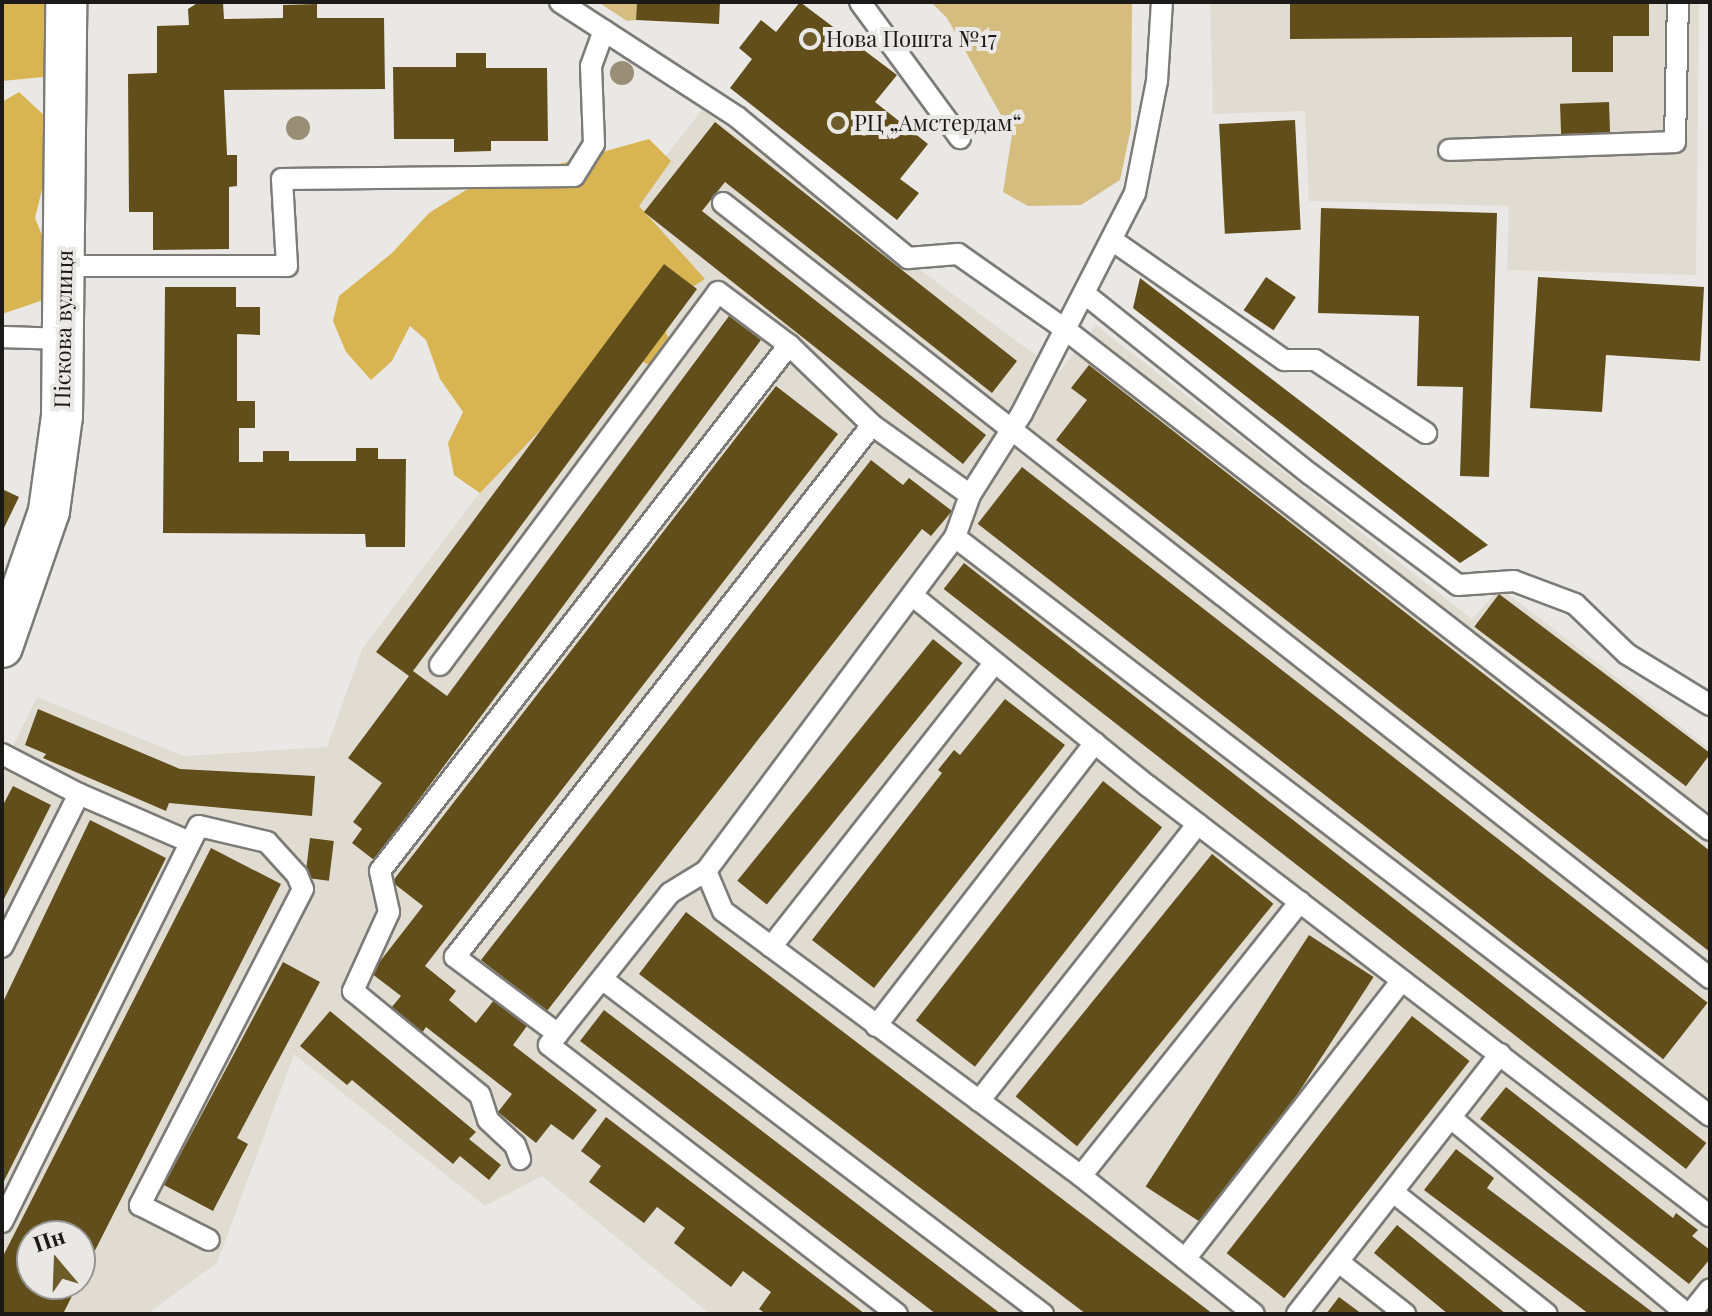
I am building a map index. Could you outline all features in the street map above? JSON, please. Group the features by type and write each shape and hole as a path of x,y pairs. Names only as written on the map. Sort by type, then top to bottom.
{"street":[{"name":"Піскова вулиця","path":"2,647 49,511 62,416 66,2"}],"lane":[{"path":"560,2 737,117 908,258 958,254 1066,330 1710,830"},
{"path":"860,2 960,138"},
{"path":"897,1314 549,1045 670,893 706,871 955,537 970,495 1010,432 1066,330 1135,193 1157,81 1162,2"},
{"path":"1449,150 1675,142 1678,2"},
{"path":"65,266 287,266 282,179 574,176 594,144 591,66 604,30"},
{"path":"723,203 1010,432 1710,978"},
{"path":"1112,240 1284,360 1315,360 1426,433"},
{"path":"440,665 718,292 789,345 872,425 970,495"},
{"path":"1085,294 1310,474 1458,585 1514,581 1575,604 1627,654 1710,705"},
{"path":"2,337 64,339"},
{"path":"520,1159 515,1145 488,1120 480,1095 353,991 389,912 380,871 789,345"},
{"path":"558,1034 455,957 872,425"},
{"path":"955,537 1710,1116"},
{"path":"913,596 1198,824 1710,1216"},
{"path":"771,947 995,662"},
{"path":"876,1026 1095,743"},
{"path":"2,754 79,794 190,842"},
{"path":"2,947 79,794"},
{"path":"979,1101 1198,824"},
{"path":"2,1222 199,826 267,842 297,875 303,889 140,1205 209,1240"},
{"path":"706,871 723,911 1081,1176 1254,1314"},
{"path":"1081,1176 1300,902"},
{"path":"602,979 1043,1314"},
{"path":"1185,1259 1402,980"},
{"path":"1297,1314 1340,1263 1500,1054"},
{"path":"1451,1118 1689,1314 1710,1289"},
{"path":"1393,1192 1547,1314"},
{"path":"1340,1263 1405,1314"}],"shaded area":[{"path":"2,2 52,2 61,18 43,77 2,81"},
{"path":"598,2 637,2 636,20 627,21"},
{"path":"931,2 1132,2 1131,128 1120,180 1081,205 1028,206 1003,192 1012,135 947,18"},
{"path":"1210,2 1699,2 1696,275 1507,270 1509,206 1309,201 1305,111 1213,114"},
{"path":"19,92 47,118 51,153 35,218 52,260 49,298 2,314 2,102"},
{"path":"702,110 1059,372 1096,325 1472,619 1500,588 1710,749 1710,1314 710,1314 542,1176 485,1206 294,1054 217,1263 147,1314 2,1314 2,769 37,697 184,756 327,747 362,649 665,246 623,210"},
{"path":"649,139 671,161 639,206 705,279 656,310 670,342 653,367 627,354 586,382 480,493 454,475 448,443 463,412 440,379 426,340 410,326 392,361 371,380 346,352 333,321 339,296 392,253 429,213 466,190"}],"building":[{"path":"199,2 223,2 224,19 283,18 283,5 317,4 317,18 384,18 385,89 224,90 227,155 237,155 237,186 229,187 229,249 153,250 153,212 129,212 128,74 157,73 157,26 189,25 188,9"},
{"path":"637,2 720,2 719,24 636,20"},
{"name":"РЦ „Амстердам“","path":"800,2 897,75 875,102 928,144 900,179 919,193 897,220 730,88 752,59 739,48 761,20 776,32"},
{"path":"1290,2 1649,2 1649,36 1613,36 1613,72 1572,72 1572,37 1290,39"},
{"path":"456,53 486,53 486,68 547,68 548,141 491,141 491,151 454,152 454,139 394,139 393,67 456,67"},
{"path":"1609,102 1610,137 1561,139 1560,104"},
{"path":"1295,120 1301,230 1225,234 1219,124"},
{"path":"715,122 1017,361 992,393 725,182 702,211 986,435 963,464 644,212"},
{"path":"1321,208 1497,213 1489,477 1460,476 1463,387 1417,386 1419,316 1318,313"},
{"path":"664,264 697,289 413,671 447,696 729,316 761,340 374,860 352,843 362,829 353,822 382,783 348,758 409,676 376,652"},
{"path":"1266,277 1296,297 1273,330 1244,310"},
{"path":"1538,277 1704,287 1700,361 1606,355 1602,412 1530,408"},
{"path":"1140,278 1488,545 1460,563 1133,308"},
{"path":"165,287 236,287 236,307 260,307 260,335 237,334 237,401 255,401 255,428 239,428 239,462 263,462 263,451 289,451 289,461 356,461 356,448 378,448 378,459 406,459 405,547 366,547 365,534 163,533"},
{"path":"1089,365 1710,851 1710,952 1056,440 1087,400 1071,388"},
{"path":"776,386 838,434 425,966 456,991 449,1000 476,1023 494,1000 527,1026 513,1045 597,1110 573,1140 551,1124 536,1143 498,1112 512,1094 426,1027 422,1033 391,1008 401,996 371,973 423,906 392,882"},
{"path":"871,460 903,485 909,478 952,511 931,536 922,529 547,1011 481,960"},
{"path":"1022,467 1708,1003 1663,1059 978,524"},
{"path":"2,489 19,497 2,532"},
{"path":"964,563 1706,1143 1686,1169 944,589"},
{"path":"1499,594 1710,753 1686,786 1474,627"},
{"path":"933,639 963,663 767,905 737,881"},
{"path":"1005,699 1065,745 874,988 812,940 942,773 938,770 954,750 960,755"},
{"path":"38,709 180,769 315,776 312,816 169,803 166,811 43,758 46,754 25,745"},
{"path":"1103,781 1162,827 975,1067 916,1021"},
{"path":"13,786 51,805 2,903 2,807"},
{"path":"90,820 166,858 2,1185 2,1004"},
{"path":"310,838 334,841 329,881 305,878"},
{"path":"211,848 281,884 96,1248 96,1220 21,1220"},
{"path":"1212,854 1273,904 1077,1146 1016,1096"},
{"path":"686,912 1213,1314 1086,1314 639,974"},
{"path":"1309,935 1374,977 1210,1229 1146,1187"},
{"path":"283,962 320,982 237,1138 248,1144 213,1211 164,1185"},
{"path":"604,1010 1001,1314 936,1314 580,1041"},
{"path":"330,1011 476,1132 469,1139 501,1165 489,1180 460,1156 453,1164 352,1080 347,1085 300,1046"},
{"path":"1412,1016 1470,1061 1284,1298 1227,1253"},
{"path":"1506,1087 1673,1218 1676,1213 1698,1230 1692,1236 1710,1250 1710,1259 1689,1284 1480,1119"},
{"path":"606,1117 865,1314 766,1314 759,1309 771,1292 743,1271 731,1287 674,1243 685,1228 657,1207 644,1223 589,1182 601,1166 581,1151"},
{"path":"1456,1149 1494,1178 1487,1188 1655,1314 1589,1314 1424,1190"},
{"path":"1397,1225 1506,1314 1448,1314 1374,1253"},
{"path":"16,1231 16,1300 70,1300 63,1314 2,1314 2,1258"},
{"path":"1339,1297 1362,1314 1326,1314"}],"place":[{"name":"Нова Пошта №17","path":"810,39"},
{"name":"РЦ „Амстердам“","path":"838,123"}]}
